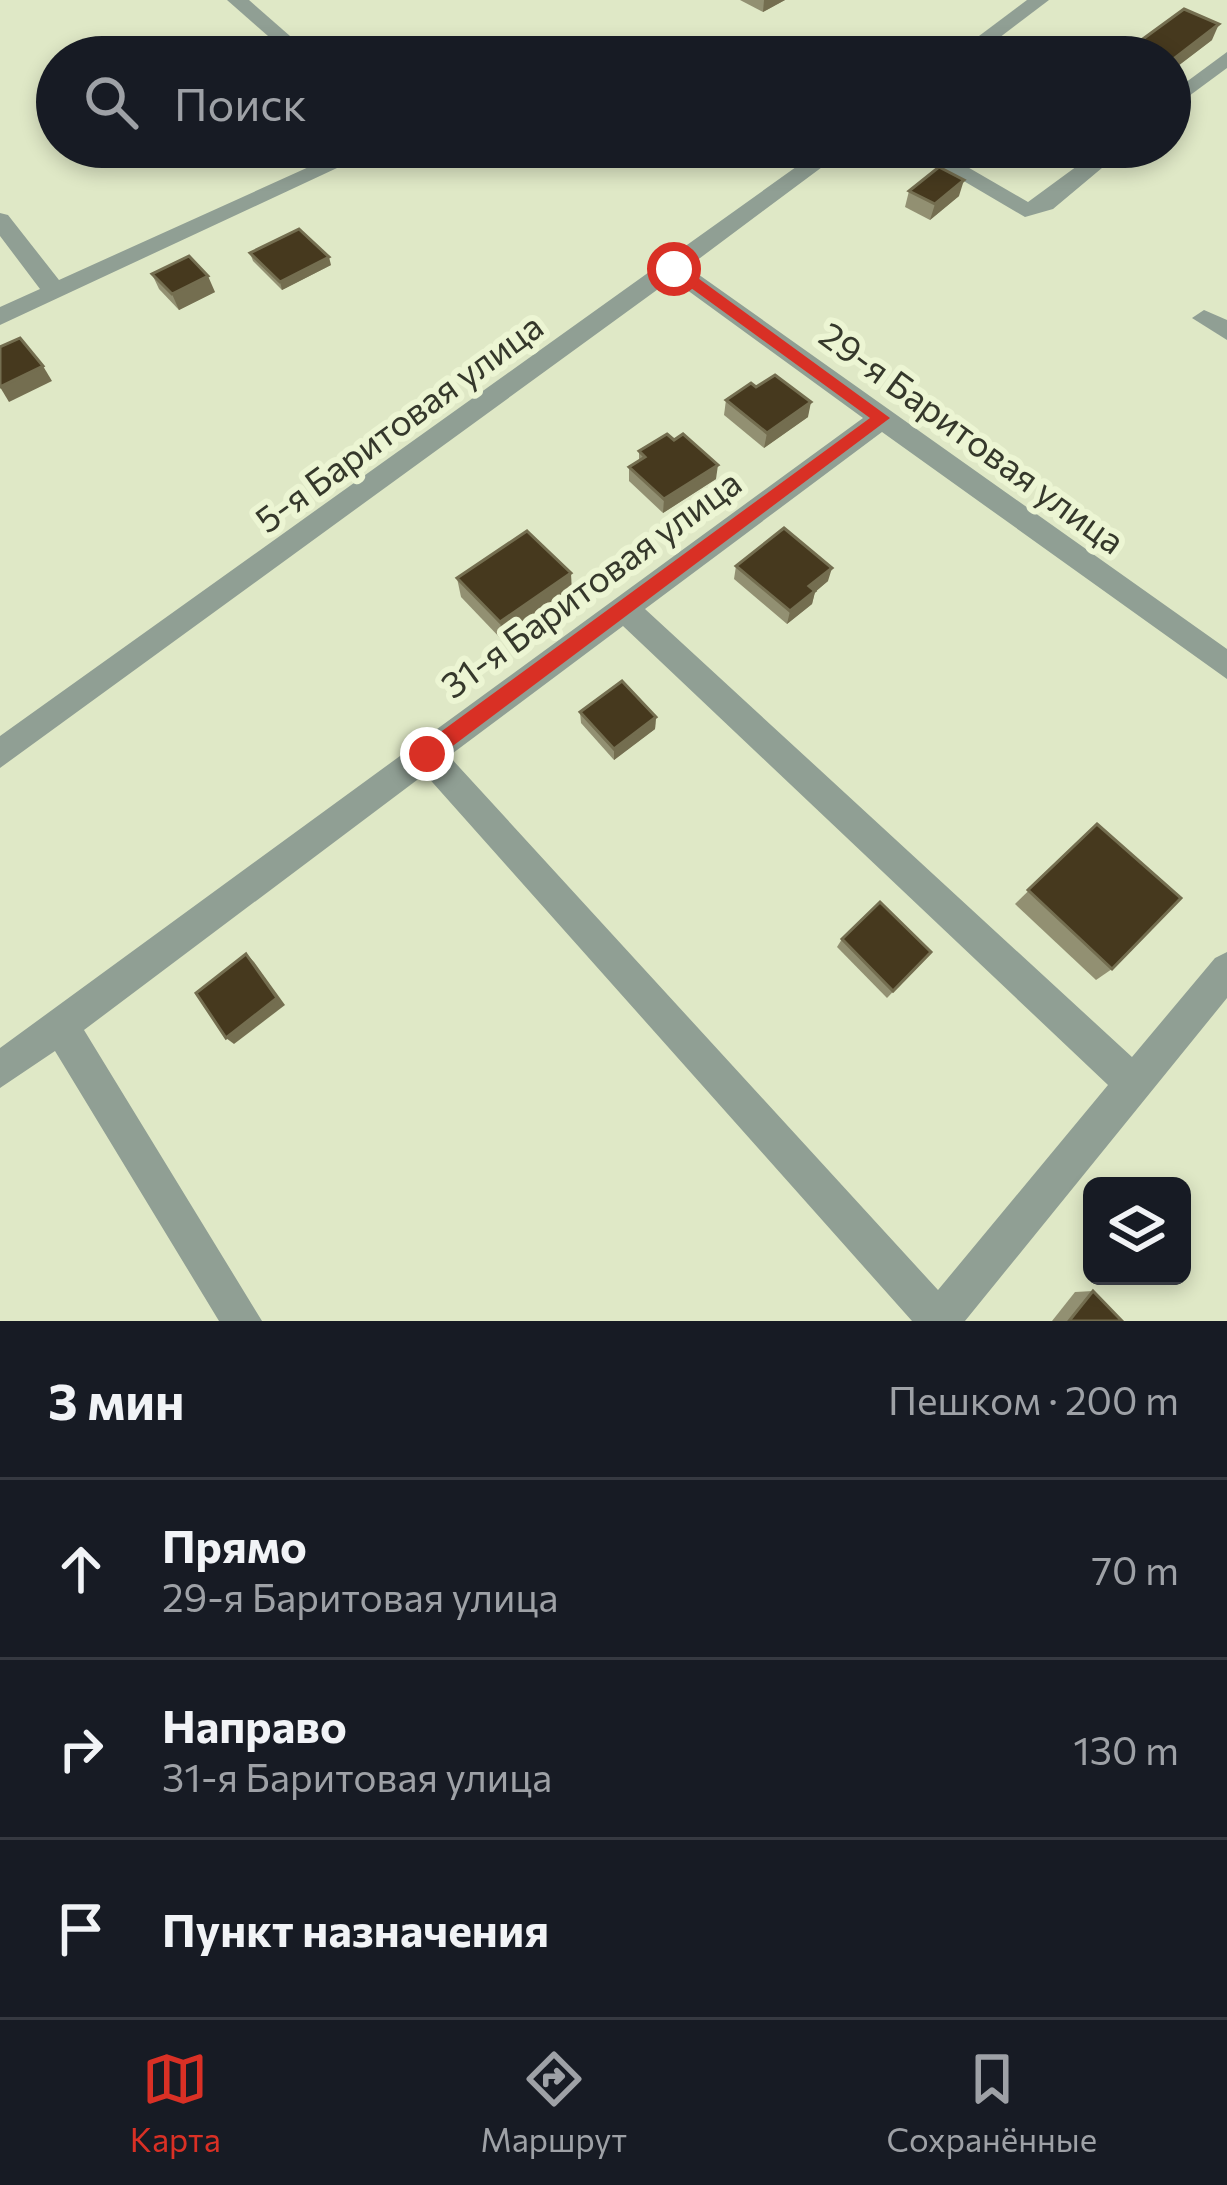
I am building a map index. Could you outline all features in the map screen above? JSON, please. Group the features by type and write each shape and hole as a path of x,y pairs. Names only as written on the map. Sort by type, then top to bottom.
{"street":[{"path":"237,0 279,36"},
{"path":"990,36 1039,0"},
{"path":"1191,87 1227,58"},
{"path":"0,317 325,168"},
{"name":"5-я Баритовая улица","path":"0,754 810,168"},
{"path":"953,168 1025,210 1045,204 1090,168"},
{"path":"0,220 55,291"},
{"name":"29-я Баритовая улица","path":"674,269 1227,666"},
{"name":"31-я Баритовая улица","path":"0,1070 882,418"},
{"path":"624,608 1133,1084"},
{"path":"427,754 939,1321 1227,970"},
{"path":"60,1025 242,1321"}],"building":[{"path":"1184,9 1219,24 1191,46 1191,36 1147,36"},
{"path":"938,168 964,180 935,204 909,191"},
{"path":"299,229 329,257 280,282 250,253"},
{"path":"189,256 208,276 172,294 152,274"},
{"path":"20,338 43,366 0,387 0,347"},
{"path":"775,375 811,402 767,433 726,400 751,383 756,387"},
{"path":"667,434 674,440 683,434 718,465 664,499 629,467 645,457 639,451"},
{"path":"784,528 832,568 809,586 815,591 790,611 736,566"},
{"path":"527,531 571,573 500,622 457,578"},
{"path":"622,681 656,717 614,749 580,712"},
{"path":"1097,824 1181,898 1112,969 1028,890"},
{"path":"880,902 931,952 893,991 842,939"},
{"path":"246,954 277,998 226,1038 196,993"},
{"path":"1093,1291 1122,1321 1069,1321"}],"route":[{"path":"427,754 882,418 674,269"}]}
